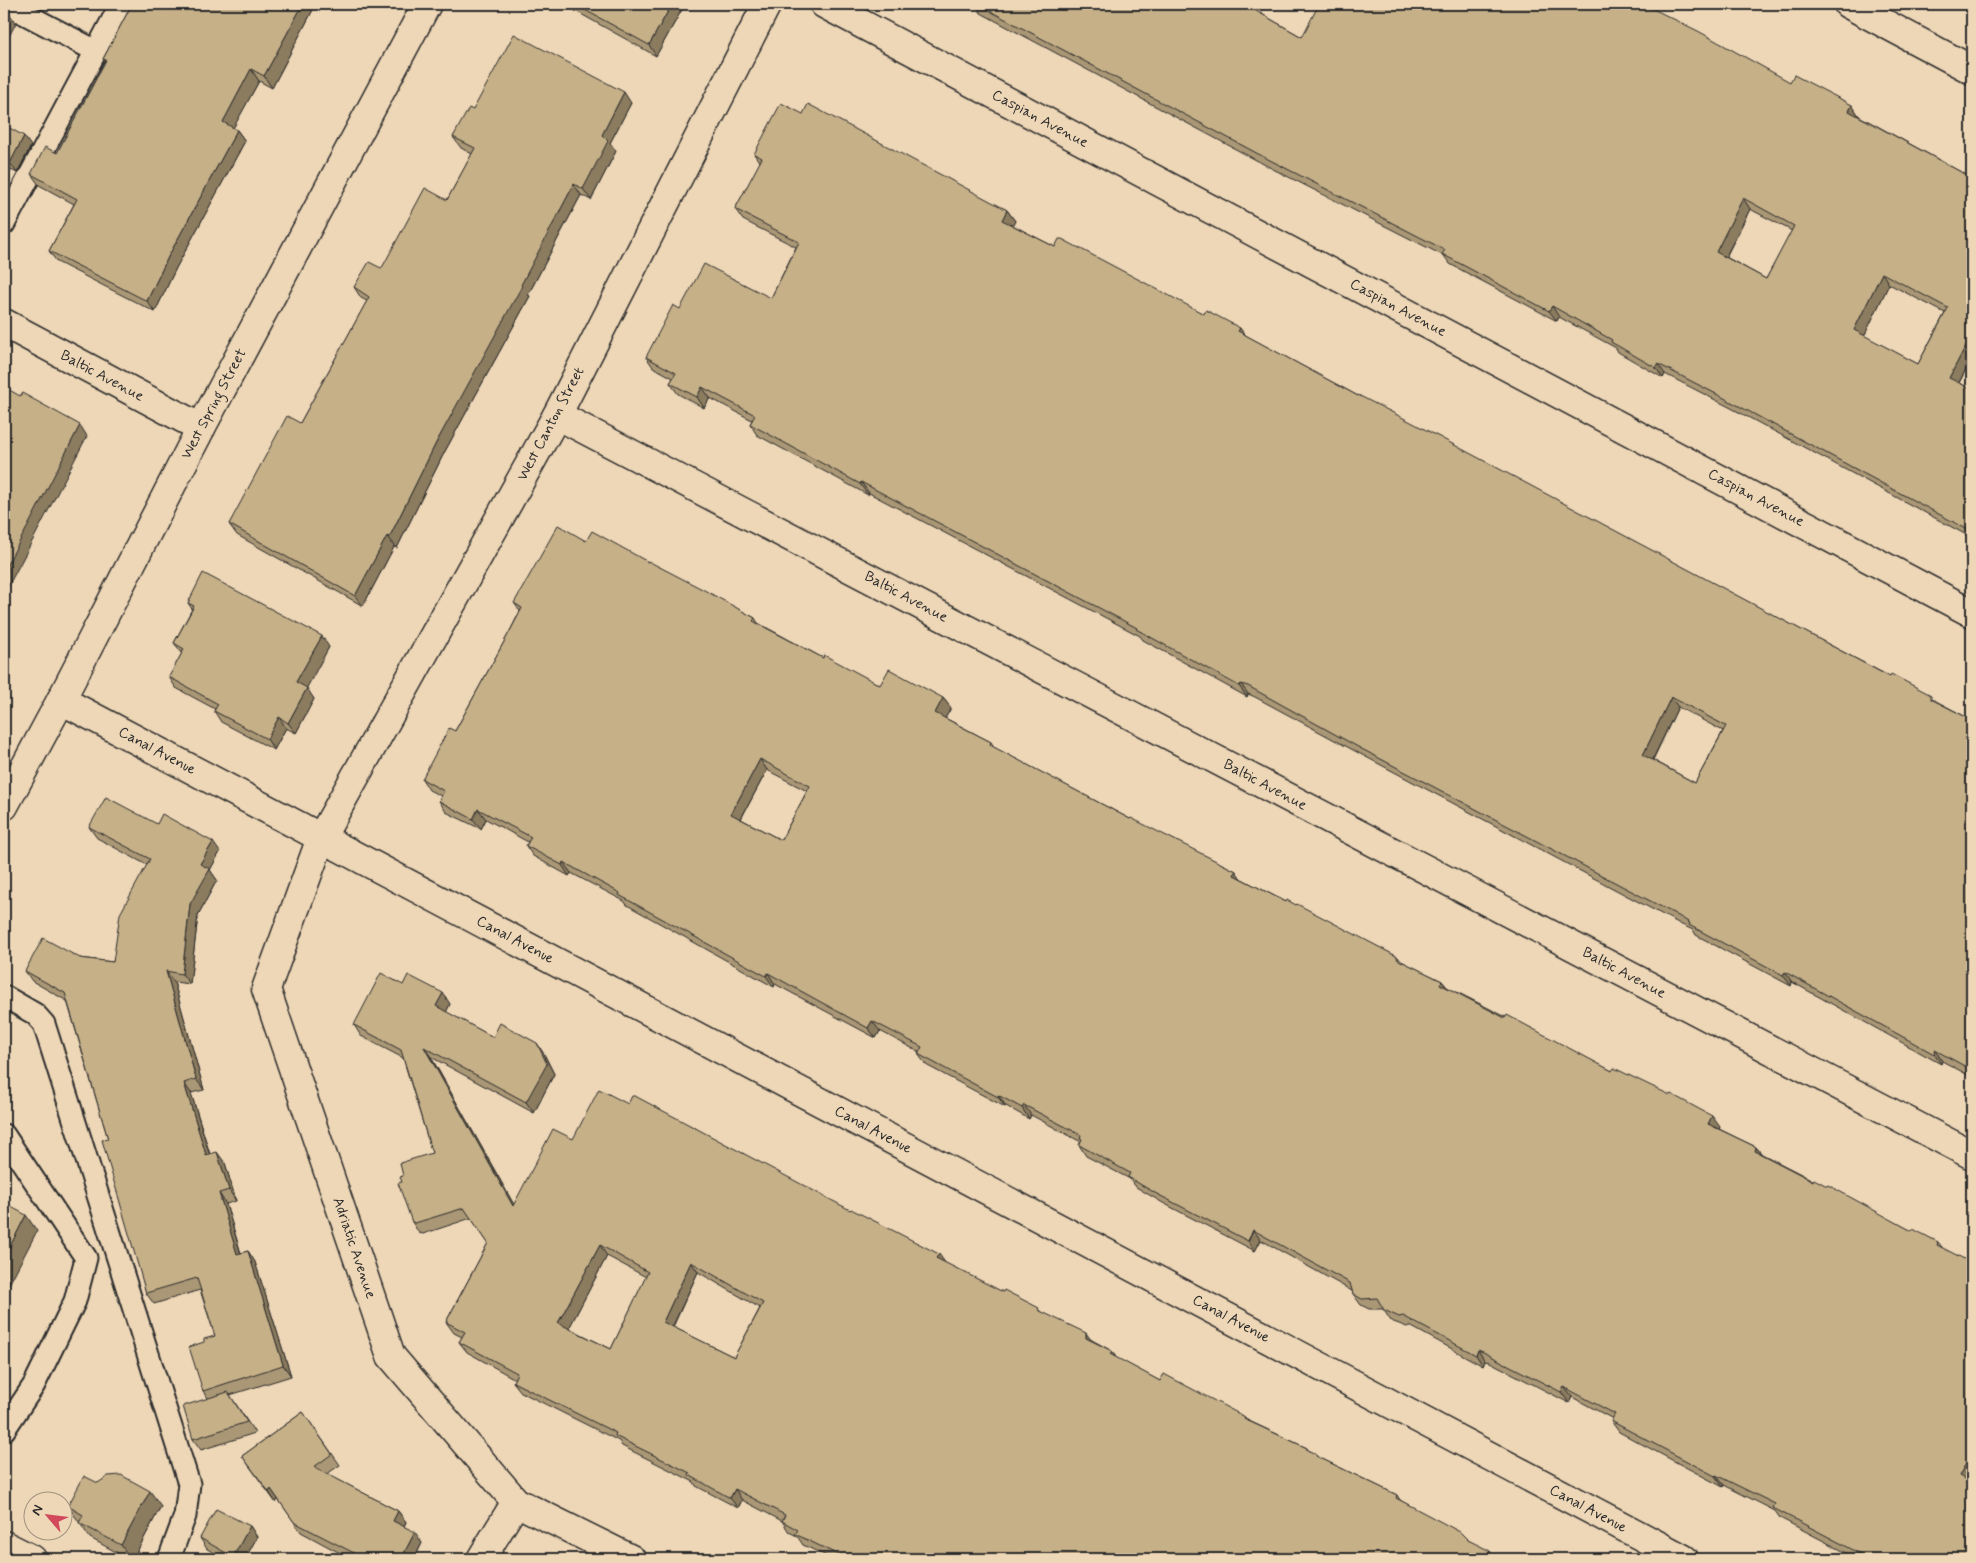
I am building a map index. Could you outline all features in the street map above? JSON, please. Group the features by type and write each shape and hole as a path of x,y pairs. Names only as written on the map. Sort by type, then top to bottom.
{"street":[{"name":"West Spring Street","path":"4,806 61,700 200,428 427,4"},
{"name":"West Canton Street","path":"321,838 557,415 767,4"},
{"name":"Caspian Avenue","path":"824,4 1972,613"},
{"path":"1848,4 1972,70"},
{"name":"Baltic Avenue","path":"4,324 200,428"},
{"name":"Baltic Avenue","path":"557,415 1972,1155"},
{"name":"Canal Avenue","path":"61,700 1684,1559"},
{"name":"Adriatic Avenue","path":"321,838 266,989 391,1356 516,1502 631,1559"},
{"path":"482,1559 516,1502"},
{"path":"4,1545 32,1559"}],"lane":[{"path":"6,4 96,51"},
{"path":"4,224 121,4"},
{"path":"4,996 35,1014 44,1024 189,1484 185,1516 168,1559"},
{"path":"4,1135 86,1258 75,1301 34,1385 4,1430"}],"building":[{"path":"132,4 303,4 264,76 251,69 223,122 237,130 168,257 147,301 49,251 77,199 31,174 45,147 57,153 106,60 103,59"},
{"path":"574,4 672,4 649,45"},
{"path":"977,4 1244,4 1302,37 1319,4 1643,4 1698,31 1790,82 1794,75 1852,105 1849,111 1972,178 1972,334 1949,378 1972,389 1972,532 1726,399 1658,364 1656,368 1611,342 1612,340 1552,306 1549,311 1442,254 1445,250 1264,157","holes":["1743,198 1794,226 1766,279 1716,252","1882,273 1948,308 1918,364 1854,330"]},
{"path":"4,10 9,13 4,22"},
{"path":"514,34 624,92 602,135 608,141 583,189 574,184 522,286 436,443 389,538 387,536 355,596 229,524 287,416 300,423 369,297 354,287 369,262 381,268 383,266 425,188 447,200 475,148 453,137 469,108 473,110"},
{"path":"781,103 803,114 808,104 1007,210 1002,220 1055,247 1059,239 1062,239 1204,314 1206,310 1240,328 1238,331 1358,396 1413,423 1890,677 1891,674 1931,695 1931,699 1972,720 1972,1070 1935,1050 1934,1054 1785,972 1783,975 1689,925 1690,923 1675,914 1358,747 1248,686 1241,684 1239,686 1137,628 861,482 860,484 750,424 755,415 702,387 697,397 670,383 676,373 646,357 673,305 680,309 704,264 771,298 799,242 735,209 762,158 754,154","holes":["1671,697 1726,726 1695,783 1643,755"]},
{"path":"4,125 24,136 10,163 4,160"},
{"path":"4,387 20,396 22,393 80,425 4,570"},
{"path":"558,525 586,541 592,531 755,618 753,621 823,658 824,655 880,685 889,669 943,698 935,713 991,742 990,745 1130,819 1236,871 1234,875 1286,902 1287,900 1297,904 1398,957 1397,959 1442,981 1440,984 1505,1018 1507,1015 1612,1071 1614,1068 1671,1094 1712,1116 1708,1124 1756,1147 1755,1151 1813,1181 1814,1179 1828,1185 1912,1231 1913,1229 1938,1242 1937,1245 1972,1263 1972,1452 1959,1476 1972,1483 1972,1559 1869,1559 1773,1508 1775,1504 1715,1476 1611,1421 1615,1414 1564,1387 1561,1392 1483,1352 1478,1350 1476,1355 1403,1316 1399,1317 1384,1310 1377,1298 1362,1299 1353,1294 1350,1283 1253,1230 1248,1241 1155,1193 1128,1177 1130,1173 1079,1145 1082,1139 1080,1138 1081,1135 1024,1105 1022,1108 998,1095 998,1097 918,1054 922,1047 872,1021 868,1028 768,973 766,976 563,862 562,865 526,846 531,837 478,809 473,819 439,801 444,791 422,779 449,728 455,731 510,631 522,608 514,603","holes":["760,759 810,786 781,840 731,814"]},
{"path":"203,573 322,636 296,682 307,688 288,723 279,717 267,739 214,711 218,704 169,677 184,649 174,643 194,606 188,603"},
{"path":"106,797 157,824 162,814 213,842 200,864 210,869 190,904 182,974 166,971 196,1079 184,1083 206,1155 217,1152 229,1190 219,1193 237,1254 248,1251 283,1365 203,1391 189,1347 204,1342 204,1339 215,1336 197,1278 146,1293 102,1140 108,1139 65,993 25,971 43,938 80,958 113,962 120,914 150,859 89,827"},
{"path":"381,973 403,985 408,975 443,993 436,1006 493,1037 500,1023 537,1043 547,1064 526,1102 424,1047 513,1206 553,1129 573,1139 599,1089 628,1104 632,1096 635,1096 850,1210 939,1254 936,1258 1003,1292 1004,1290 1039,1308 1038,1310 1086,1333 1086,1338 1112,1351 1110,1354 1160,1381 1164,1374 1245,1417 1244,1419 1307,1448 1316,1456 1397,1495 1396,1498 1460,1532 1468,1540 1490,1551 1487,1555 1495,1559 847,1559 795,1534 798,1530 782,1521 785,1515 735,1489 730,1498 689,1475 690,1473 615,1436 616,1433 513,1382 517,1373 459,1342 465,1332 446,1322 488,1243 464,1208 415,1223 412,1222 398,1183 402,1182 400,1177 403,1176 400,1163 432,1153 401,1050 354,1025","holes":["600,1245 648,1272 611,1349 558,1323","691,1262 763,1303 734,1357 663,1322"]},
{"path":"4,1203 26,1215 4,1258"},
{"path":"228,1392 247,1422 193,1439 183,1406"},
{"path":"303,1412 332,1454 314,1467 398,1511 393,1521 415,1532 401,1559 350,1559 354,1553 294,1522 271,1489 269,1492 242,1456"},
{"path":"121,1475 150,1491 121,1545 79,1523 83,1515 72,1508 72,1498 84,1476 98,1483 108,1476"},
{"path":"216,1509 250,1526 233,1557 200,1538"}]}
